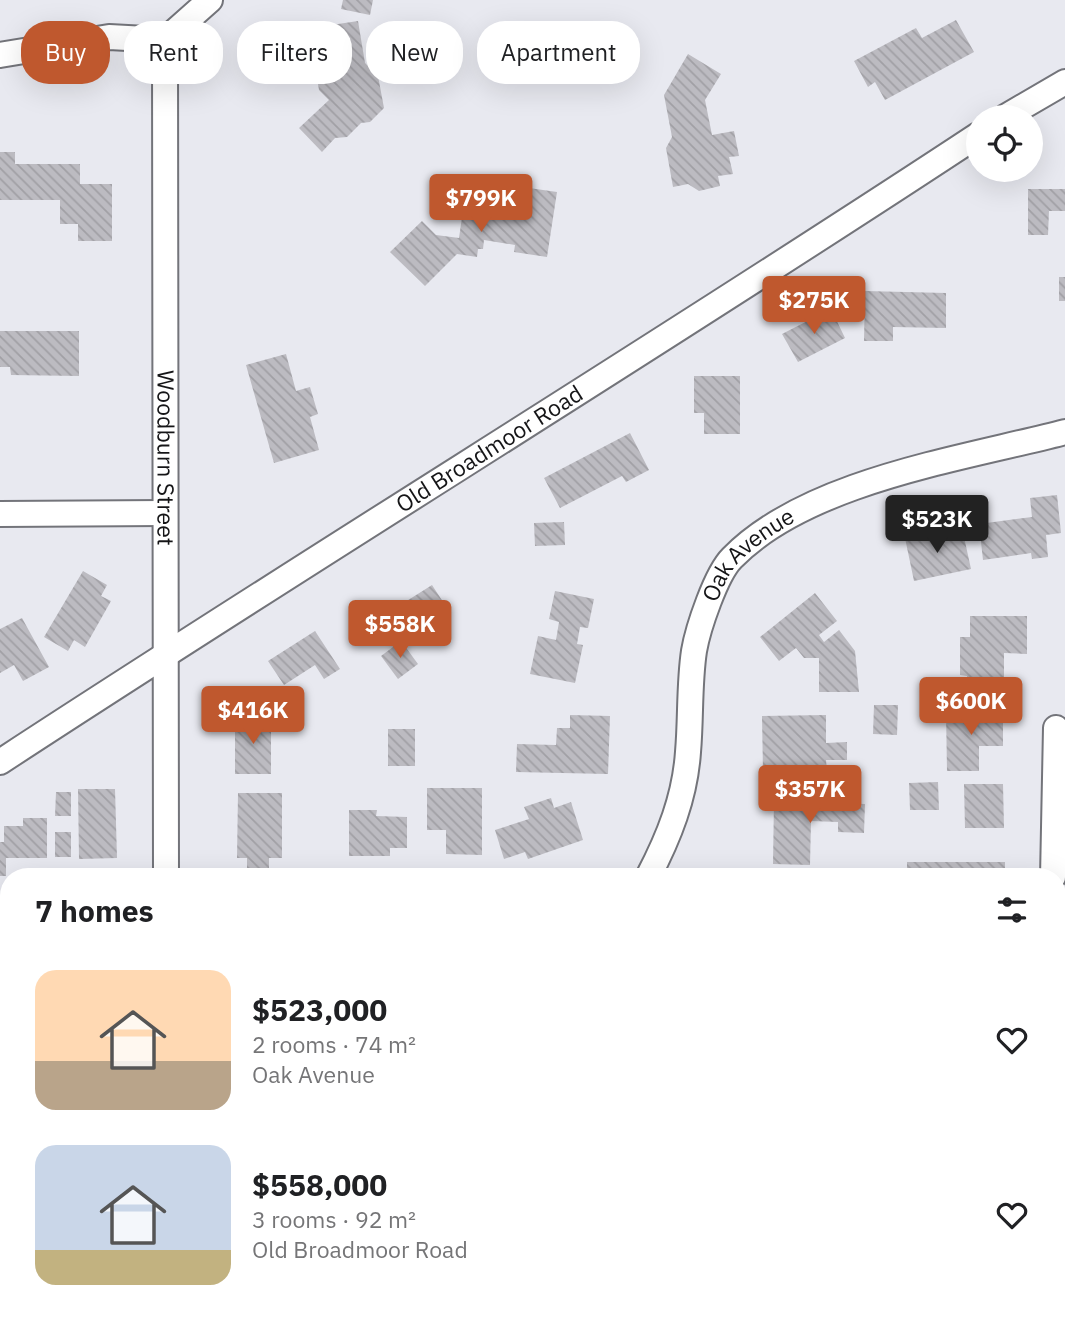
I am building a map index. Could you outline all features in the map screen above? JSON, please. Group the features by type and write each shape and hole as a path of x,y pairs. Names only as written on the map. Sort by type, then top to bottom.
{"street":[{"path":"186,21 210,0"},
{"path":"0,55 109,37 124,38"},
{"path":"1025,105 1065,82"},
{"name":"Woodburn Street","path":"165,84 164,513 168,652 166,868"},
{"name":"Old Broadmoor Road","path":"0,762 168,652 729,299 966,143"},
{"name":"Oak Avenue","path":"652,868 674,823 682,790 688,755 694,650 704,617 730,560 779,520 832,496 867,483 1065,432"},
{"path":"0,514 164,513"},
{"path":"1053,868 1056,728"}],"building":[{"path":"343,0 373,0 370,15 341,9"},
{"path":"956,20 974,52 885,100 875,82 868,87 854,61 916,28 922,38"},
{"path":"358,21 366,64 366,84 380,84 384,108 370,122 361,123 347,137 335,138 322,152 299,128 329,100 319,90 318,84 352,84 352,22"},
{"path":"688,54 721,74 705,100 712,135 734,131 739,156 729,157 733,174 718,176 720,186 699,191 688,184 673,187 666,148 672,137 664,95"},
{"path":"0,152 15,152 15,164 80,164 80,184 112,184 112,241 78,241 78,224 60,224 60,200 0,200"},
{"path":"522,187 557,192 547,257 514,252 515,245 484,240 483,249 478,249 477,257 457,254 425,286 390,252 422,221 436,235 459,238 464,203 518,211"},
{"path":"1028,189 1065,189 1065,211 1049,211 1048,235 1028,235"},
{"path":"1059,277 1065,277 1065,301 1059,301"},
{"path":"865,291 946,293 946,328 893,327 893,341 864,341"},
{"path":"831,309 845,338 798,362 782,334"},
{"path":"0,331 79,331 79,376 11,375 10,367 0,367"},
{"path":"286,354 296,391 310,387 318,414 310,417 319,450 274,463 246,365"},
{"path":"694,376 740,376 740,434 704,434 704,413 694,413"},
{"path":"630,433 649,470 626,482 622,476 560,508 544,478"},
{"path":"1057,495 1061,533 1046,535 1048,557 1032,559 1031,553 983,560 979,524 1032,517 1030,498"},
{"path":"564,522 565,545 535,546 534,523"},
{"path":"950,529 952,539 964,537 971,569 914,581 905,538"},
{"path":"83,571 107,585 101,596 111,601 85,647 74,640 68,651 44,637"},
{"path":"432,585 449,611 411,635 394,609"},
{"path":"555,591 594,599 588,628 580,627 577,644 583,645 575,683 530,674 538,636 556,640 559,622 549,619"},
{"path":"815,593 837,621 819,635 824,642 839,630 855,651 859,692 819,692 819,658 804,658 796,648 779,661 760,637"},
{"path":"970,616 1027,616 1027,654 1004,653 1004,693 967,692 967,676 960,675 960,637 970,637"},
{"path":"22,618 49,667 23,681 14,665 0,673 0,629"},
{"path":"315,631 340,669 324,679 315,665 284,685 268,661"},
{"path":"401,641 418,664 398,679 381,656"},
{"path":"874,705 898,705 897,735 873,734"},
{"path":"946,711 1003,711 1003,746 979,746 979,771 947,771"},
{"path":"570,715 610,716 608,774 516,772 517,744 556,745 557,728 570,728"},
{"path":"826,715 826,743 847,742 847,760 826,760 827,771 763,772 762,716"},
{"path":"235,718 271,718 271,774 235,774"},
{"path":"388,729 415,729 415,766 388,766"},
{"path":"938,782 939,810 910,810 909,783"},
{"path":"964,784 1003,784 1004,828 965,828"},
{"path":"427,788 482,788 482,855 446,854 446,830 427,830"},
{"path":"78,789 115,789 117,858 79,859"},
{"path":"56,792 71,792 71,816 55,816"},
{"path":"238,793 282,793 282,858 269,858 269,868 247,868 247,858 237,858"},
{"path":"804,795 841,795 841,803 865,804 864,833 838,832 838,822 811,821 810,865 773,864 774,800 804,801"},
{"path":"551,798 554,808 571,802 583,840 528,859 525,852 504,859 495,830 529,819 524,807"},
{"path":"349,810 377,810 376,816 407,817 407,848 390,848 390,856 349,856"},
{"path":"23,818 47,818 47,858 6,858 6,868 0,868 0,842 4,842 4,826 23,826"},
{"path":"55,832 71,832 71,857 55,857"},
{"path":"907,862 1005,862 1005,868 907,868"}]}
